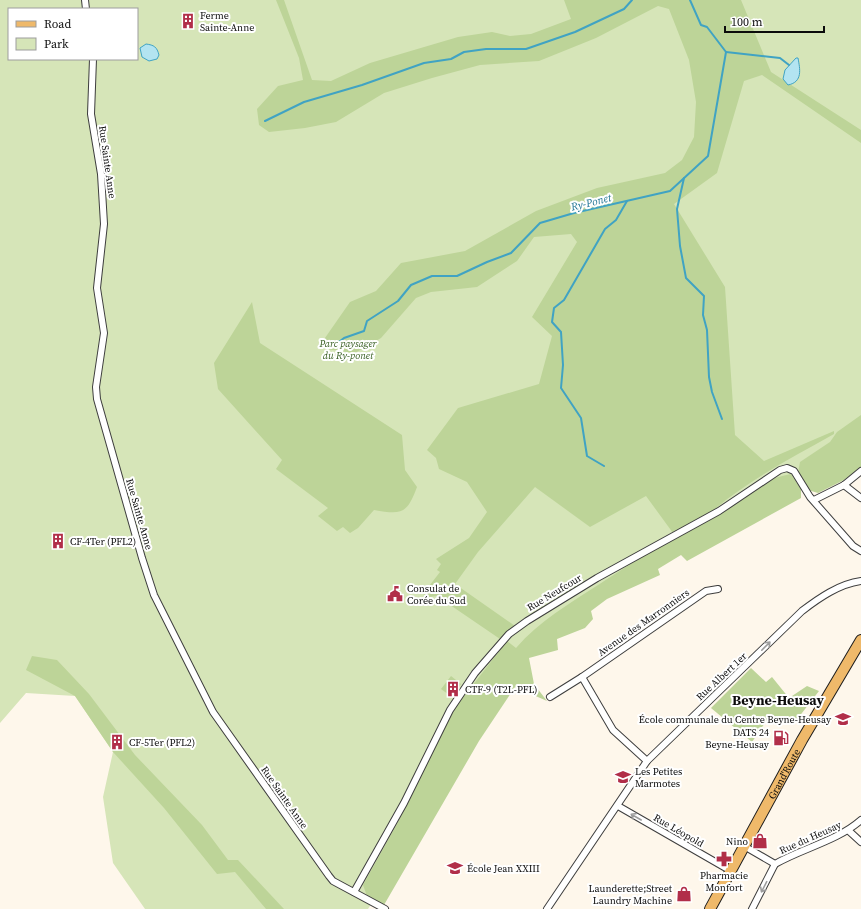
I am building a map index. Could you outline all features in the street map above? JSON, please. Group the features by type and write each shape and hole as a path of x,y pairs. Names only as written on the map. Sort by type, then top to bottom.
{"main road":[{"name":"Grand'Route","path":"710,909 802,740 861,640"}],"street":[{"name":"Rue Sainte Anne","path":"93,60 91,114 101,174 104,224 98,288 104,333 96,387 97,399 154,595 213,712 329,876 333,881 385,909"},
{"name":"Rue Neufcour","path":"354,892 404,803 450,710 475,674 509,634 527,621 591,582 719,511 780,470 787,468 793,470 806,492 853,546 861,551"},
{"path":"814,500 844,485 861,471"},
{"path":"844,485 861,498"},
{"name":"Rue Albert 1er","path":"547,909 647,761 802,611 838,588 861,581"},
{"name":"Avenue des Marronniers","path":"550,697 582,677 706,591 718,589"},
{"path":"582,677 613,730 647,761"},
{"name":"Rue Léopold","path":"618,806 731,871"},
{"name":"Rue du Heusay","path":"744,846 775,864 789,856 849,831 861,820"},
{"path":"849,831 861,842"},
{"path":"752,909 775,864"}],"green space":[{"name":"Parc paysager du Ry-ponet","path":"0,0 861,0 861,435 795,483 587,602 524,657 368,909 145,909 113,863 103,797 113,752 75,696 26,693 0,723"},
{"path":"276,0 284,0 312,80 331,81 370,63 458,37 492,32 510,36 531,34 571,19 564,0 741,0 771,72 861,130 861,143 762,75 744,81 717,173 674,204 725,287 735,435 764,461 834,431 834,434 758,477 716,508 715,511 673,533 646,496 590,527 535,487 478,552 455,584 515,626 500,639 437,596 429,597 423,594 440,572 437,570 441,564 436,559 469,538 487,512 467,482 439,469 436,458 427,450 458,408 539,384 552,336 532,317 577,242 571,234 534,237 517,261 477,287 431,292 416,298 381,338 355,353 318,348 350,302 376,291 401,263 465,251 536,211 597,188 665,173 682,160 694,137 696,102 689,60 669,9 658,6 596,38 539,61 480,65 384,93 336,122 305,128 269,132 259,125 257,109 278,86 303,80 299,58"},
{"path":"252,302 260,343 402,435 405,470 417,487 410,503 402,510 391,512 374,510 358,528 350,533 343,527 337,531 318,516 328,508 276,469 282,460 218,389 214,363"},
{"path":"861,415 861,467 844,480 818,493 808,490 798,473 800,462 830,442 837,432"},
{"path":"791,474 801,489 801,498 687,561 681,555 658,569 660,575 607,599 591,611 593,619 585,628 557,639 558,650 529,658 534,684 547,701 515,687 479,741 384,905 367,896 363,885 397,824 451,713 507,641 516,648 544,621 633,562 741,496 744,499 765,482 777,477"},
{"path":"32,656 57,660 89,694 135,755 202,825 228,860 238,860 284,909 266,909 235,872 217,874 164,808 113,752 75,696 26,670"},
{"path":"751,668 766,682 772,677 789,698 807,686 819,691 795,722 782,721 771,714 752,742 711,708"},
{"path":"451,676 461,684 452,697 441,689"}],"water":[{"path":"146,44 156,48 159,55 157,59 149,61 142,57 140,48"},
{"path":"796,58 798,58 799,66 798,78 796,81 788,85 783,79 785,70"}],"waterway":[{"path":"265,121 304,102 362,85 424,63 451,59 464,52 486,49 526,49 575,32 624,9 632,0"},
{"name":"Ry-Ponet","path":"335,345 344,338 364,331 367,321 398,301 411,285 432,276 457,276 511,253 540,223 574,213 670,191 708,156 726,52 707,27 701,25 690,0"},
{"path":"726,52 780,58 789,65"},
{"path":"684,178 677,209 680,246 686,278 704,296 703,315 707,330 709,377 712,392 722,419"},
{"path":"604,466 587,456 581,418 561,388 563,365 561,332 552,322 554,308 564,300 605,229 616,220 627,201"}],"place":[{"name":"Ferme Sainte-Anne","path":"188,21"},
{"name":"CF-4Ter (PFL2)","path":"58,541"},
{"name":"Consulat de Corée du Sud","path":"395,594"},
{"name":"CTF-9 (T2L-PFL)","path":"453,689"},
{"name":"École communale du Centre Beyne-Heusay","path":"843,719"},
{"name":"DATS 24 Beyne-Heusay","path":"781,738"},
{"name":"CF-5Ter (PFL2)","path":"117,742"},
{"name":"Les Petites Marmotes","path":"623,777"},
{"name":"Nino","path":"760,841"},
{"name":"Pharmacie Monfort","path":"724,859"},
{"name":"École Jean XXIII","path":"455,868"},
{"name":"Launderette;Street Laundry Machine","path":"684,894"}],"district":[{"name":"Beyne-Heusay","path":"778,700"}]}
